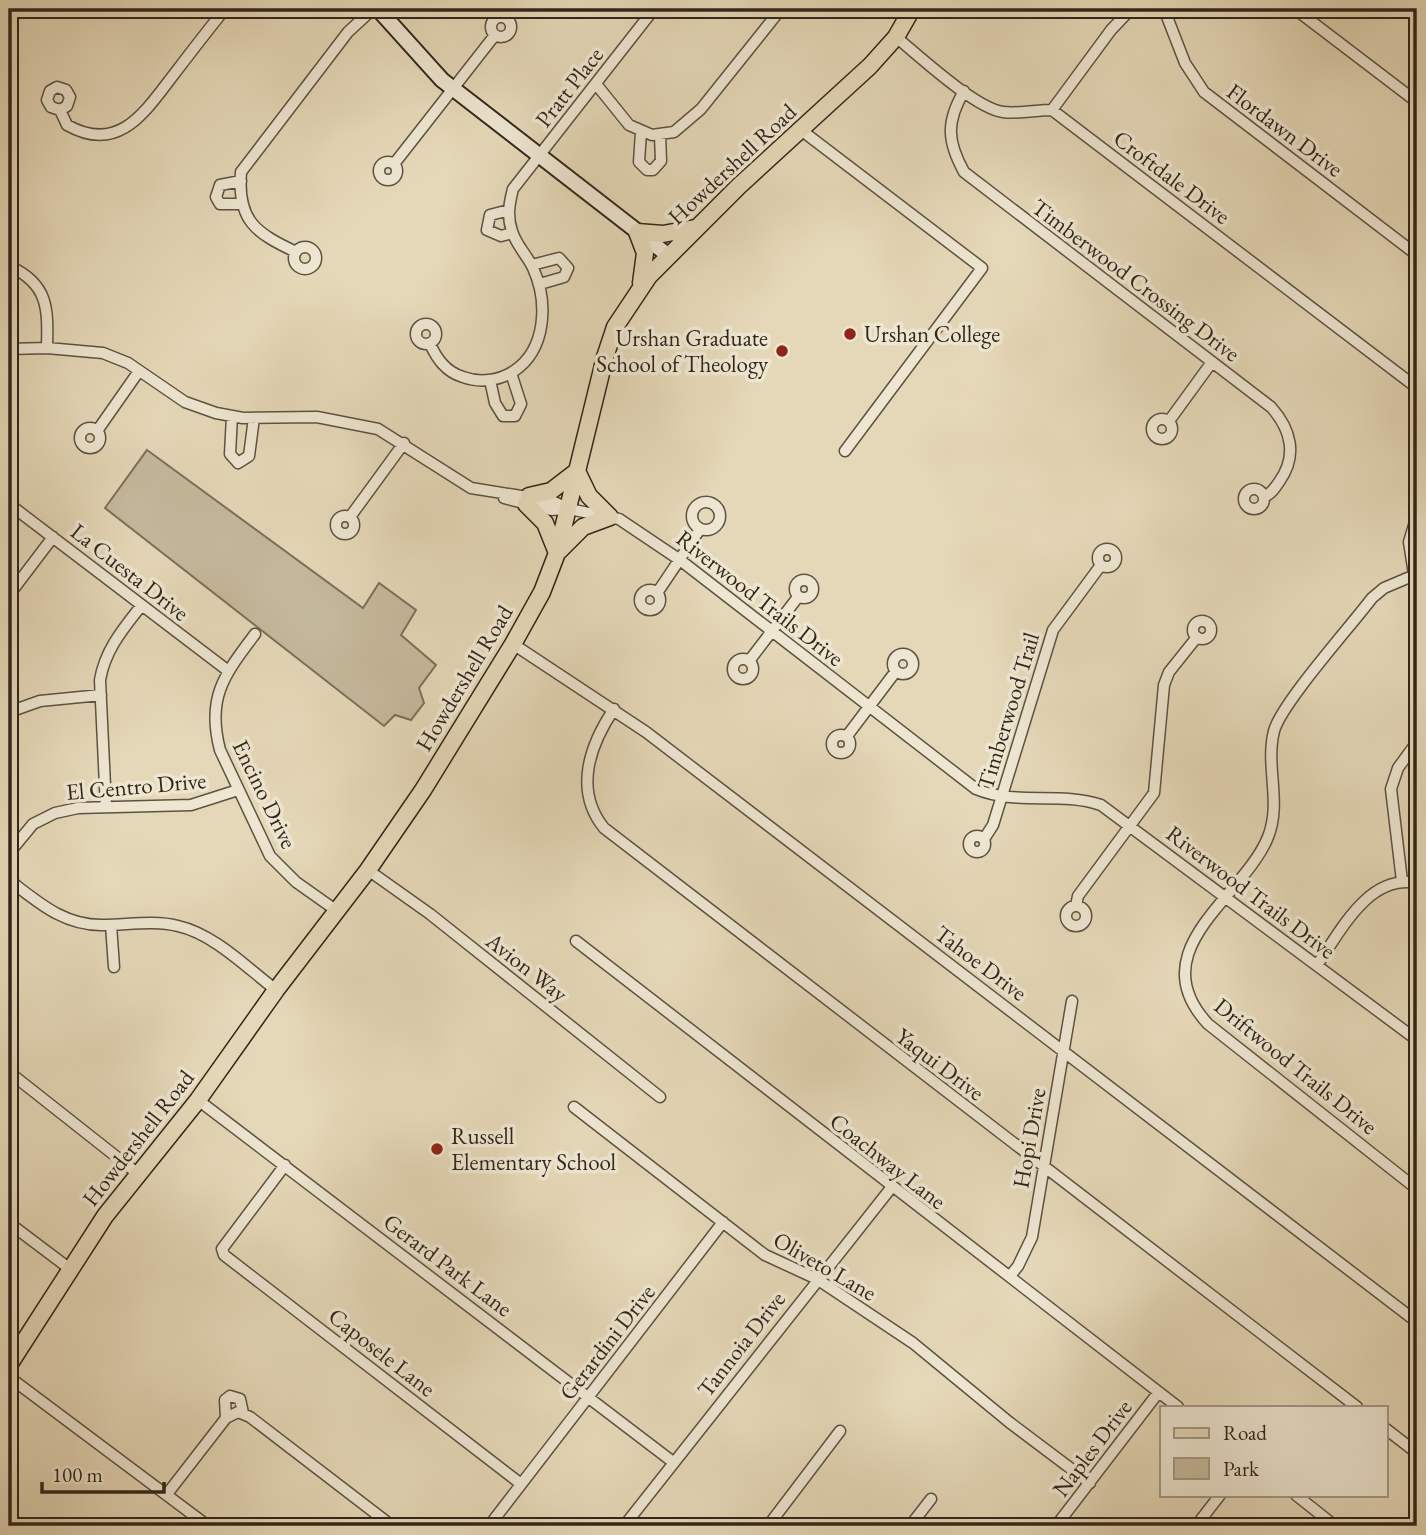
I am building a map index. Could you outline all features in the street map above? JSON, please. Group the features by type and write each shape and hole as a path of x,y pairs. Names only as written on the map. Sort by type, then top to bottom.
{"main road":[{"name":"Howdershell Road","path":"9,1365 70,1269 137,1173 198,1100 276,990 368,870 423,790 513,644 542,592 557,553 608,347 615,327 640,288 695,229 870,66 896,37 912,9"},
{"path":"640,288 645,253 636,232 663,234 695,229"},
{"path":"578,471 589,496 610,517 583,527 557,553 545,523 527,500 551,491 578,471"}],"street":[{"path":"60,110 67,125 89,134 107,134 127,127 152,103 225,9"},
{"path":"296,252 262,235 246,215 242,204 241,172 348,32 376,9 434,73 669,256"},
{"name":"Pratt Place","path":"509,210 513,189 654,9"},
{"path":"596,84 605,93 617,114 641,132 660,135 683,127 781,9"},
{"path":"896,37 964,91 992,109 1003,112 1052,110 1111,30 1131,9"},
{"name":"Flordawn Drive","path":"1164,9 1185,63 1204,92 1417,255"},
{"path":"1294,9 1417,103"},
{"path":"394,164 495,35"},
{"name":"Timberwood Crossing Drive","path":"964,91 949,124 950,142 964,172 1271,407 1288,431 1291,447 1285,473 1264,497"},
{"name":"Croftdale Drive","path":"1052,110 1412,384"},
{"path":"801,130 982,268 845,451"},
{"path":"641,132 639,162 647,170 653,170 661,161 660,135"},
{"path":"240,181 220,185 216,197 220,204 226,206 242,204"},
{"path":"430,344 441,363 456,375 490,380 511,373 526,359 537,342 542,311 540,284 532,265 512,233 509,210 490,215 487,230 501,236 512,233"},
{"path":"532,265 559,258 568,268 564,277 540,284"},
{"path":"9,266 30,278 43,296 48,321 47,348"},
{"path":"9,349 47,348 103,353 139,370 186,402 232,416 300,416 339,421 378,429 404,443 351,517"},
{"path":"1169,421 1212,362"},
{"path":"97,431 139,370"},
{"path":"490,380 499,412 502,416 515,416 521,404 511,373"},
{"path":"232,416 230,454 238,463 249,456 254,418"},
{"name":"Riverwood Trails Drive","path":"404,443 458,482 491,493 527,500 551,510 569,509 610,517 646,534 976,789 1000,797 1087,800 1101,805 1417,1040"},
{"name":"La Cuesta Drive","path":"9,504 227,670"},
{"path":"1415,574 1409,542 1417,515"},
{"path":"657,593 700,529"},
{"path":"9,594 53,537"},
{"name":"Timberwood Trail","path":"984,839 990,833 1053,630 1101,565"},
{"name":"Driftwood Trails Drive","path":"1415,574 1384,588 1372,598 1283,711 1272,743 1273,824 1259,854 1195,936 1187,963 1188,987 1198,1013 1226,1040 1417,1189"},
{"path":"749,661 798,597"},
{"path":"106,807 100,680 107,654 141,606"},
{"name":"Encino Drive","path":"255,634 227,670 218,692 216,732 238,790 270,856 296,882 337,911"},
{"path":"1076,906 1078,896 1132,826 1157,784 1164,685 1169,672 1197,637"},
{"name":"Tahoe Drive","path":"513,644 614,709 1417,1322"},
{"path":"847,736 896,671"},
{"path":"9,712 40,701 101,695"},
{"name":"Yaqui Drive","path":"614,709 596,741 586,782 588,801 604,828 1356,1406"},
{"path":"1402,881 1391,789 1398,768 1417,742"},
{"name":"El Centro Drive","path":"9,853 33,824 43,818 78,808 191,805 238,790"},
{"name":"Avion Way","path":"368,870 430,914 660,1097"},
{"path":"9,880 59,916 79,923 156,923 190,930 219,947 276,990"},
{"path":"1317,965 1374,892 1402,881 1417,883"},
{"path":"111,925 114,967"},
{"name":"Coachway Lane","path":"576,941 891,1188 1010,1276 1177,1406"},
{"name":"Hopi Drive","path":"1010,1276 1026,1253 1032,1237 1072,1001"},
{"path":"9,1073 137,1173"},
{"name":"Gerard Park Lane","path":"198,1100 673,1462"},
{"name":"Oliveto Lane","path":"574,1107 765,1255 817,1279 913,1343 1009,1422 1090,1483"},
{"name":"Caposele Lane","path":"285,1165 222,1249 224,1255 521,1484"},
{"name":"Tannoia Drive","path":"624,1526 891,1188"},
{"name":"Gerardini Drive","path":"489,1526 723,1222"},
{"path":"9,1223 70,1269"},
{"path":"9,1377 208,1526"},
{"name":"Naples Drive","path":"1056,1526 1158,1393"},
{"path":"226,1418 225,1400 230,1396 240,1399 243,1413"},
{"path":"167,1494 226,1418 232,1413 243,1413 392,1526"},
{"path":"768,1526 840,1431"},
{"path":"1388,1431 1417,1453"},
{"path":"1196,1526 1219,1496"},
{"path":"1297,1496 1335,1526"},
{"path":"910,1526 931,1499"},
{"path":"9,1517 20,1526"}],"green space":[{"path":"147,450 363,608 379,583 416,610 401,635 436,665 419,688 424,703 411,720 395,715 384,726 105,508"}],"place":[{"name":"Urshan College","path":"850,334"},
{"name":"Urshan Graduate School of Theology","path":"782,351"},
{"name":"Russell Elementary School","path":"437,1149"}]}
